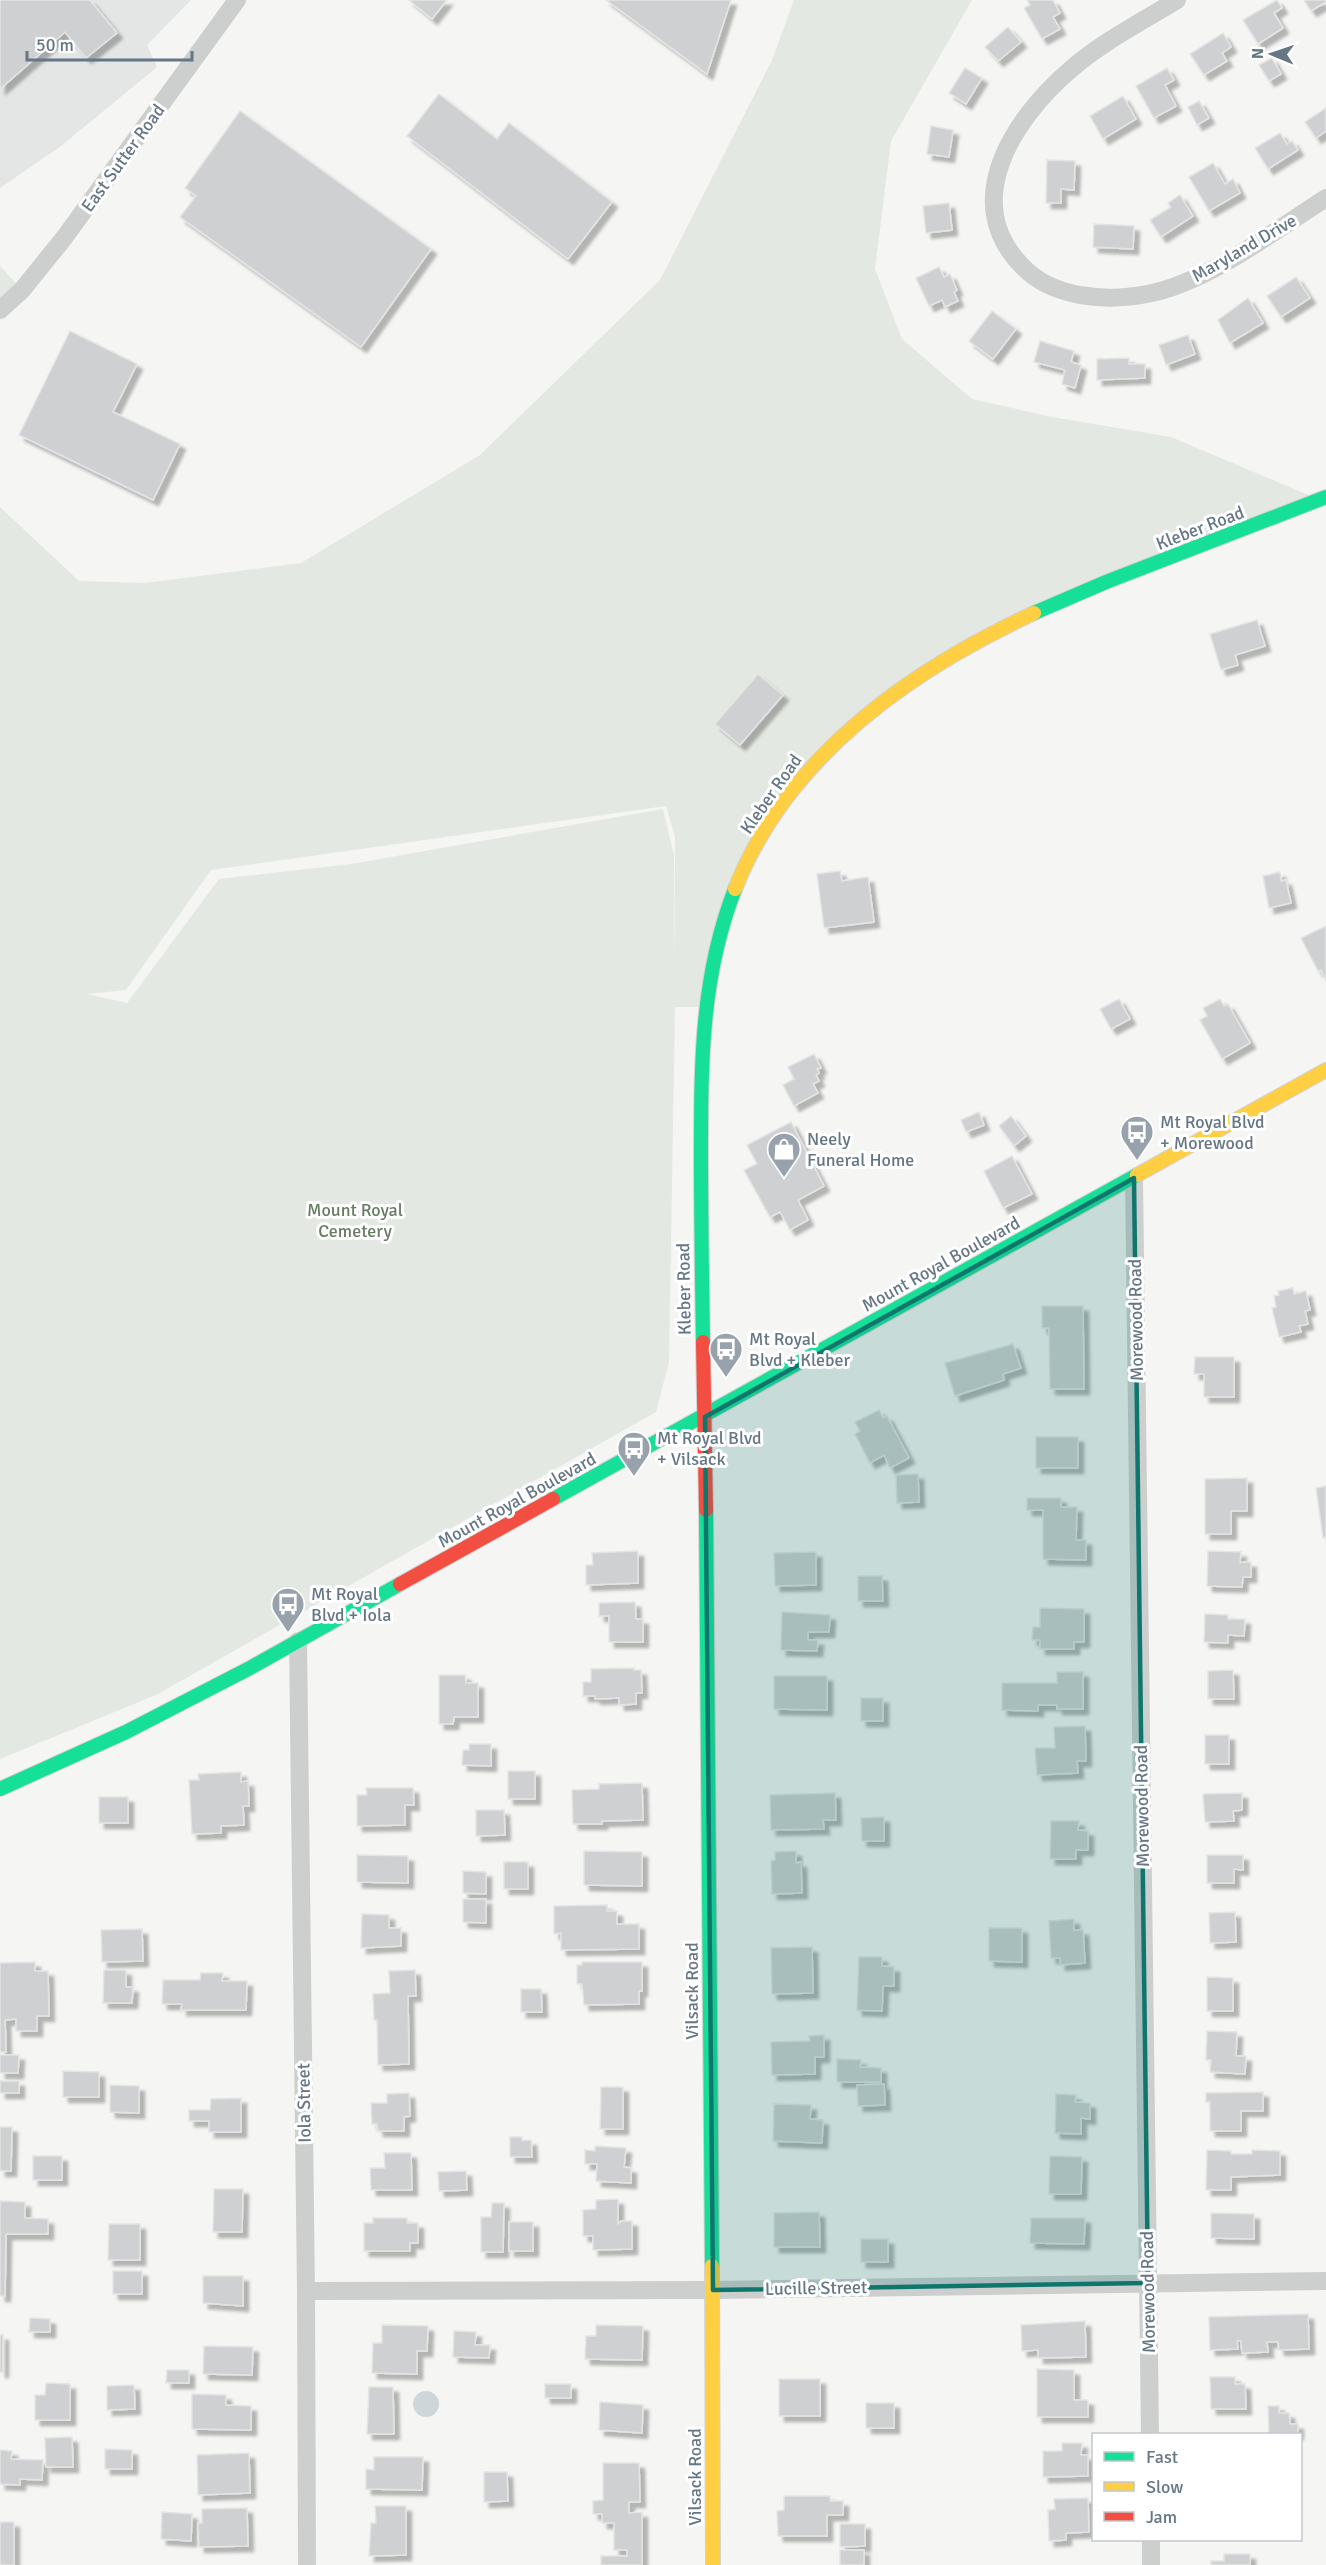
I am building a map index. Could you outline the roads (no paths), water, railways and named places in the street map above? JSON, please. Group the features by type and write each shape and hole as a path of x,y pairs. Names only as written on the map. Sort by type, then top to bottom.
{"street":[{"name":"East Sutter Road","path":"0,310 29,282 64,238 237,0"},
{"name":"Maryland Drive","path":"1177,0 1101,47 1071,69 1048,91 1010,140 999,166 994,191 994,214 1004,246 1026,270 1054,287 1095,297 1147,294 1173,287 1203,274 1326,198"},
{"name":"Kleber Road","path":"705,1417 701,1172 702,1044 706,997 714,952 727,908 760,836 783,801 811,766 855,722 921,673 951,656 1015,623 1094,589 1326,497"},
{"name":"Mount Royal Boulevard","path":"0,1789 135,1728 298,1641 705,1417 1326,1070"},
{"name":"Morewood Road","path":"1134,1178 1150,2433"},
{"name":"Vilsack Road","path":"705,1417 713,2290 713,2565"},
{"name":"Iola Street","path":"298,1641 307,2565"},
{"name":"Lucille Street","path":"306,2291 713,2290 1326,2281"},
{"path":"1151,2541 1152,2565"}],"place":[{"name":"Mt Royal Blvd + Morewood","path":"1137,1161"},
{"name":"Neely Funeral Home","path":"784,1178"},
{"name":"Mt Royal Blvd + Kleber","path":"726,1378"},
{"name":"Mt Royal Blvd + Vilsack","path":"634,1477"},
{"name":"Mt Royal Blvd + Iola","path":"288,1633"}],"park label":[{"name":"Mount Royal Cemetery","path":"355,1220"}]}
